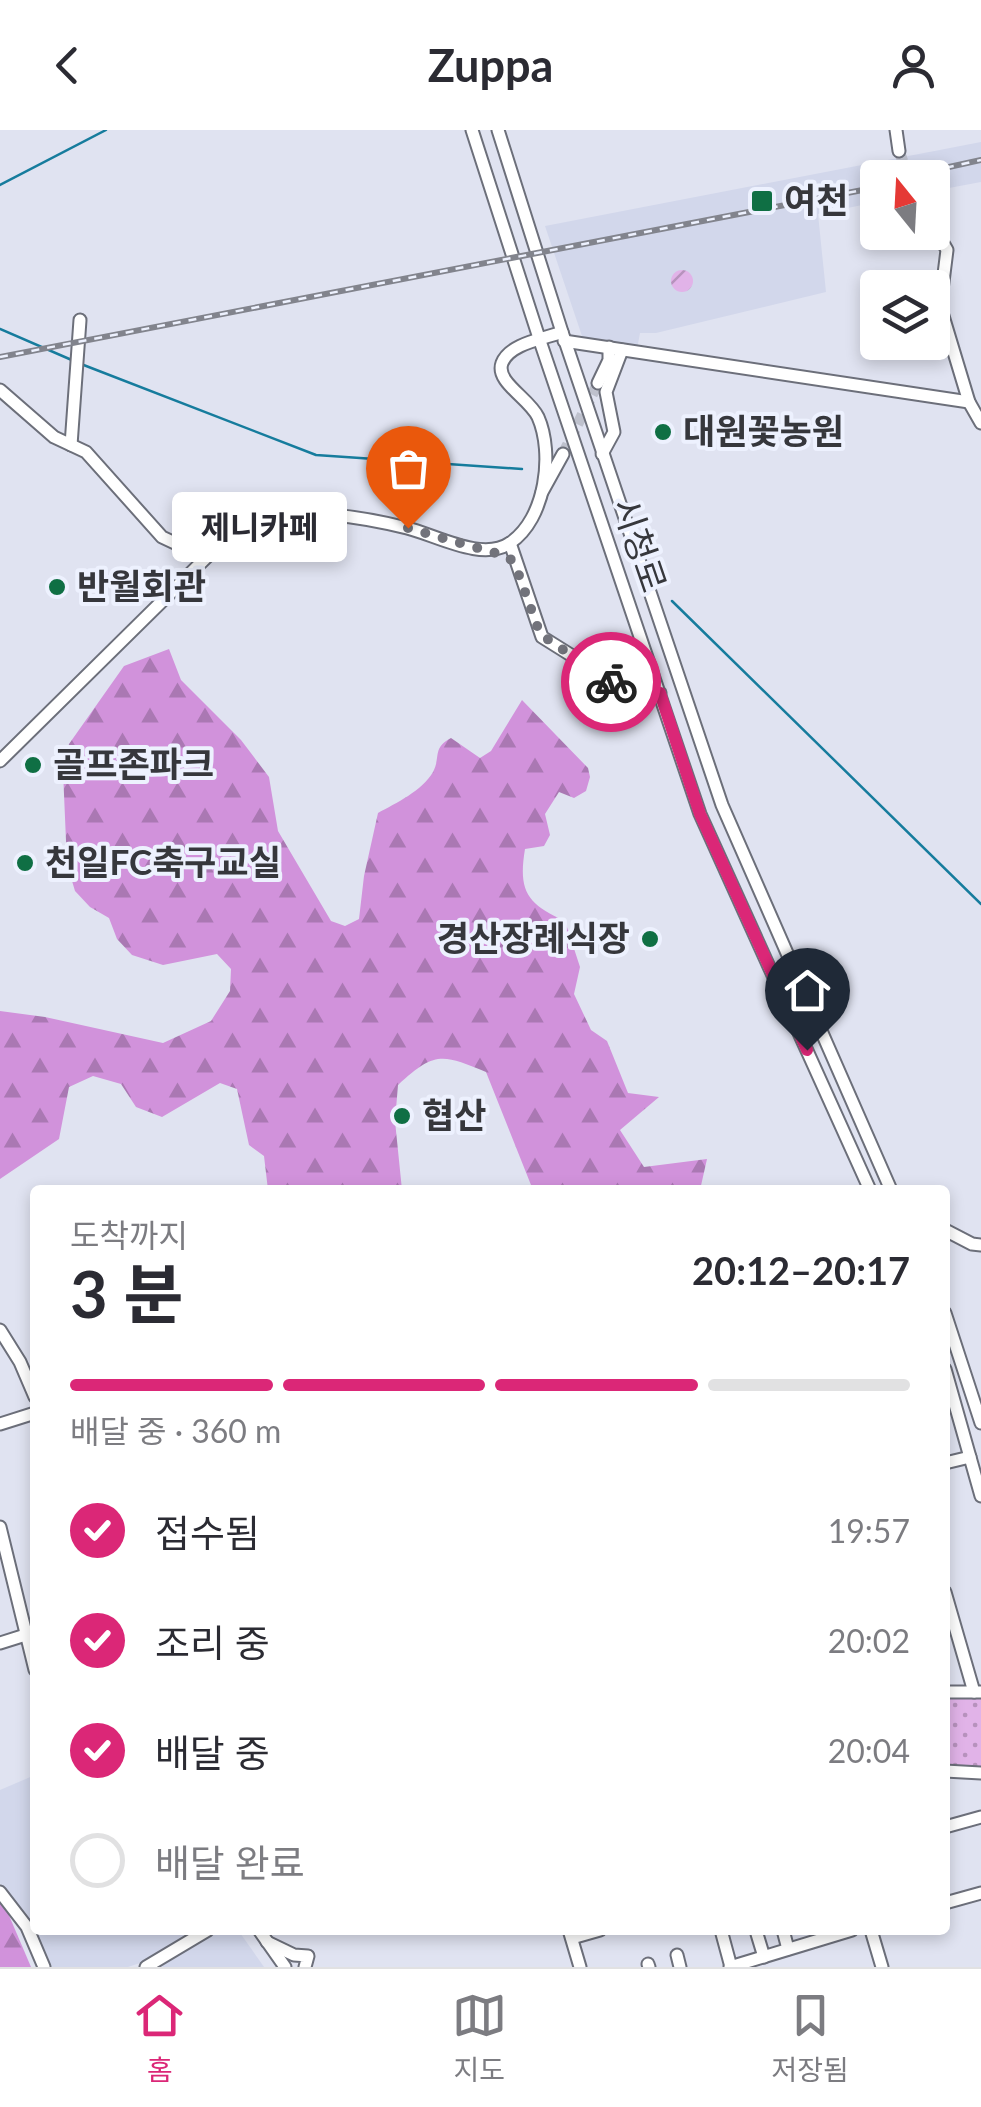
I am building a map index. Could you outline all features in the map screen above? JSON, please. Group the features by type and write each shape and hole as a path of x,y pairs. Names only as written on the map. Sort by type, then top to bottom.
{"street":[{"name":"시청로","path":"472,130 700,814 868,1185"},
{"name":"시청로","path":"498,130 563,337 722,805 889,1185"},
{"path":"896,130 899,152"},
{"path":"946,250 940,301 969,402 981,423"},
{"path":"72,445 80,320"},
{"path":"490,550 510,544 530,520 540,495 546,460 544,433 529,402 506,383 501,368 514,348 563,337 969,402"},
{"path":"598,383 616,348"},
{"path":"602,454 614,432 606,399 616,348"},
{"path":"0,390 54,436 86,452 166,540 216,548"},
{"path":"540,495 563,454"},
{"path":"0,762 216,548 258,526 297,516 322,515 385,523 490,550 509,557 516,567"},
{"path":"510,544 542,637 637,695 660,693"},
{"path":"950,1233 981,1245"},
{"path":"950,1327 981,1423"},
{"path":"0,1330 30,1385"},
{"path":"950,1387 981,1496"},
{"path":"0,1424 30,1415"},
{"path":"950,1463 970,1457"},
{"path":"0,1526 30,1634 0,1642"},
{"path":"950,1607 978,1692 950,1692"},
{"path":"950,1771 981,1773"},
{"path":"950,1826 981,1816"},
{"path":"0,1892 20,1916 44,1967"},
{"path":"950,1902 981,1893"},
{"path":"146,1967 200,1935"},
{"path":"262,1935 284,1967"},
{"path":"571,1935 580,1967"},
{"path":"721,1935 731,1967 788,1949 812,1936"},
{"path":"757,1935 764,1957"},
{"path":"784,1935 788,1949"},
{"path":"872,1935 882,1967"},
{"path":"267,1942 294,1955 308,1956 306,1967"}],"shaded area":[{"path":"981,142 981,182 950,188 950,160 888,160"},
{"path":"860,165 860,205 818,214 826,292 656,333 640,333 637,349 583,339 545,226"},
{"path":"682,270 690,273 690,289 682,292 674,289 671,281 674,273"},
{"path":"950,1697 981,1698 981,1771 950,1768"},
{"path":"30,1777 30,1922 0,1883 0,1790"},
{"path":"38,1935 188,1935 128,1967 50,1967"},
{"path":"211,1935 242,1935 264,1967 160,1967"}],"green space":[{"path":"169,649 181,680 241,740 269,777 278,831 331,921 345,926 359,919 378,813 422,785 433,772 441,745 451,738 480,758 491,751 522,700 588,768 590,777 586,791 574,798 559,792 545,814 550,835 544,846 525,849 525,886 534,902 565,921 580,967 574,994 591,1030 607,1041 628,1093 659,1097 620,1130 644,1167 707,1159 701,1185 531,1185 486,1072 449,1059 421,1066 398,1085 395,1121 401,1185 267,1185 264,1156 249,1145 237,1089 220,1083 162,1117 136,1107 121,1084 93,1076 69,1087 59,1139 0,1179 0,1011 163,1043 211,1021 230,991 231,969 217,954 163,965 132,955 117,939 109,918 90,907 75,891 67,864 63,771 69,744 124,666"},
{"path":"0,1899 5,1906 31,1967 0,1967"}],"waterway":[{"path":"0,185 106,130"},
{"path":"0,329 74,361"},
{"path":"81,364 316,455 522,469"},
{"path":"672,601 981,904"}],"tunnel":[{"path":"899,151 902,160"},
{"path":"563,454 598,383"}],"railway":[{"path":"950,167 981,160"},
{"path":"0,357 860,190"}],"way so far":[{"path":"408,528 509,557 540,634 611,682"}],"place":[{"name":"여천","path":"762,201"},
{"name":"대원꽃농원","path":"663,432"},
{"name":"제니카페","path":"408,528"},
{"name":"반월회관","path":"57,587"},
{"name":"골프존파크","path":"33,765"},
{"name":"천일FC축구교실","path":"25,863"},
{"name":"경산장례식장","path":"650,939"},
{"name":"협산","path":"402,1116"}],"route":[{"path":"611,682 637,695 660,693 700,814 807,1050"}]}
